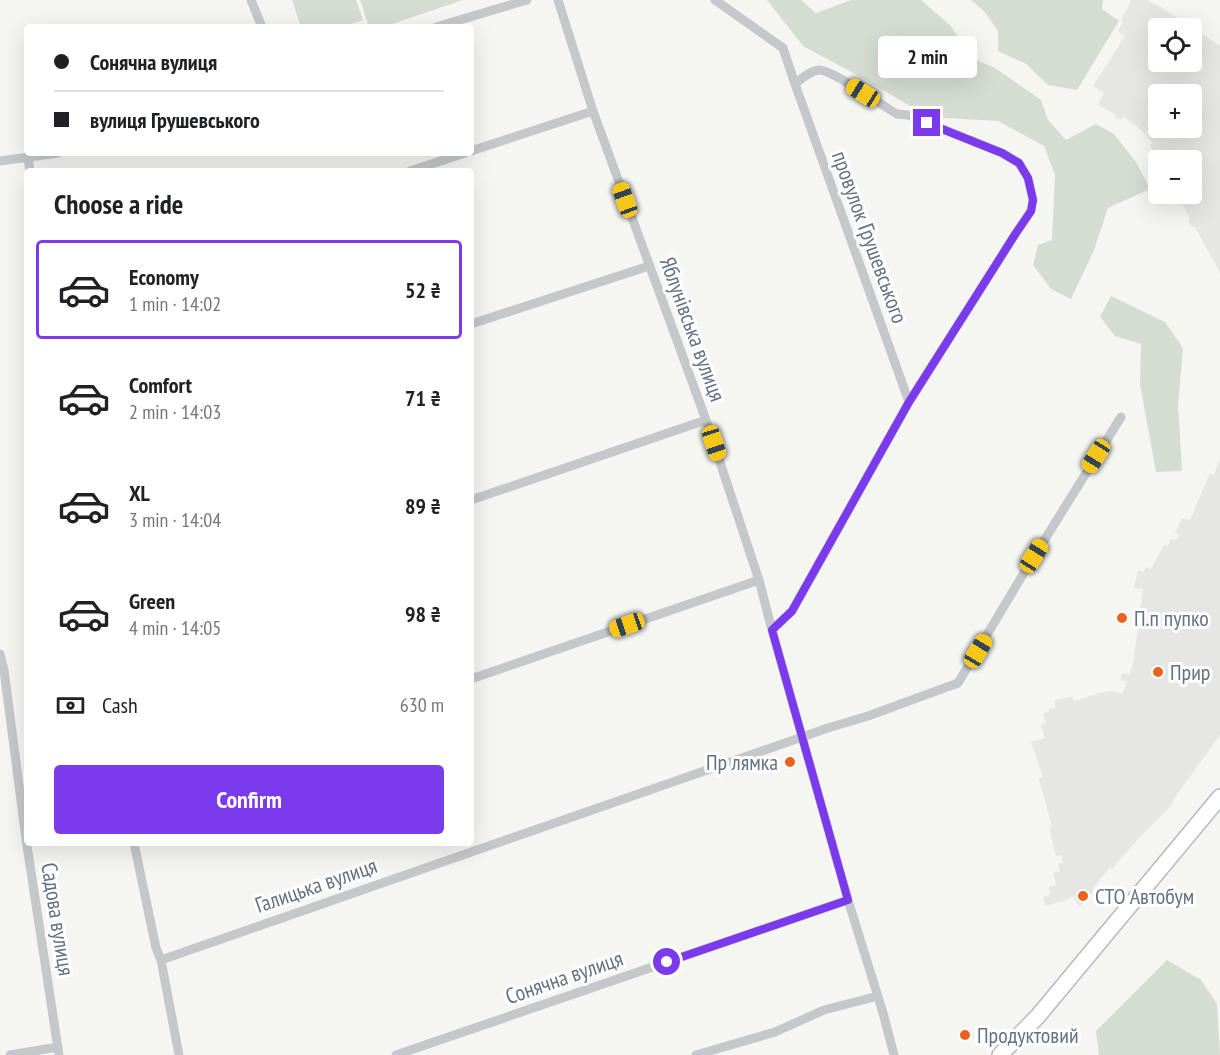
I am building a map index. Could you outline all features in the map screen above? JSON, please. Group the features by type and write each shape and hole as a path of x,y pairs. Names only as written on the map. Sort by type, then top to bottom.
{"main road":[{"path":"1000,1055 1023,1032 1220,798"},
{"path":"1010,1055 1023,1032"}],"street":[{"path":"250,0 261,24"},
{"path":"446,24 527,0"},
{"name":"Яблунівська вулиця","path":"558,0 593,111 706,420 759,580 848,900 894,1055"},
{"name":"провулок Грушевського","path":"715,0 783,48 909,402"},
{"path":"772,630 792,611 909,402 1031,211 1033,200 1028,178 1019,163 1002,153 908,115 897,114 832,74 820,70 805,76 795,84"},
{"path":"474,150 593,111"},
{"path":"0,161 40,156"},
{"path":"419,168 456,156"},
{"path":"28,158 30,168"},
{"path":"474,323 649,266"},
{"name":"Галицька вулиця","path":"161,960 958,683 1121,417"},
{"path":"474,499 706,420"},
{"path":"474,678 759,580"},
{"name":"Садова вулиця","path":"0,654 24,824"},
{"name":"Садова вулиця","path":"10,1055 58,1051 27,846"},
{"path":"135,846 156,948 161,960 179,1055"},
{"name":"Сонячна вулиця","path":"396,1055 848,900"},
{"path":"696,1055 775,1032 824,1010 878,996"}],"shaded area":[{"path":"292,0 356,0 363,20 351,24 300,24"},
{"path":"360,0 463,0 392,24 368,24"},
{"path":"767,0 801,0 816,13 851,0 921,0 951,26 969,57 995,68 1041,100 1048,120 1066,140 1096,124 1114,134 1136,162 1148,185 1148,190 1108,208 1094,250 1071,299 1051,289 1033,265 1038,245 1052,240 1055,175 1044,146 998,121 929,117 803,46"},
{"path":"971,0 1103,0 1102,9 1119,21 1077,90 1048,85 1026,64 998,51 998,31 984,11"},
{"path":"1131,0 1147,0 1178,18 1148,18 1148,72 1202,72 1202,34 1220,46 1220,273 1195,227 1192,227 1188,221 1190,219 1182,204 1202,204 1202,150 1152,150 1150,145 1152,143 1148,138 1140,128 1123,117 1121,120 1114,117 1115,114 1098,105 1104,93 1093,86 1125,36 1118,31 1123,22 1121,20"},
{"path":"1111,296 1165,322 1183,348 1178,405 1182,471 1156,472 1140,384 1141,344 1115,336 1100,317"},
{"path":"1220,459 1220,735 1170,807 1112,869 1110,867 1093,888 1093,892 1079,907 1073,896 1045,906 1043,897 1050,895 1049,887 1056,885 1053,873 1060,871 1058,864 1063,863 1061,855 1056,856 1049,828 1052,827 1039,779 1043,777 1031,742 1045,738 1041,725 1046,723 1043,714 1056,707 1054,701 1072,696 1074,701 1103,692 1114,691 1122,694 1127,682 1120,679 1123,673 1129,675 1133,664 1143,589 1134,588 1138,570 1143,572 1146,567 1151,569 1164,545 1168,546 1171,539 1176,540 1179,535 1175,533 1182,518 1190,520 1210,473 1214,475"},
{"path":"1167,960 1201,980 1217,1004 1220,1055 1099,1055 1096,1031"}],"place":[{"name":"П.п пупко","path":"1122,618"},
{"name":"Прир","path":"1158,672"},
{"name":"Пр лямка","path":"790,762"},
{"name":"СТО Автобум","path":"1083,896"},
{"name":"Продуктовий","path":"965,1035"}],"route":[{"path":"667,962 848,900 772,630 792,611 909,402 1031,211 1033,200 1028,178 1019,163 1002,153 927,123"}]}
